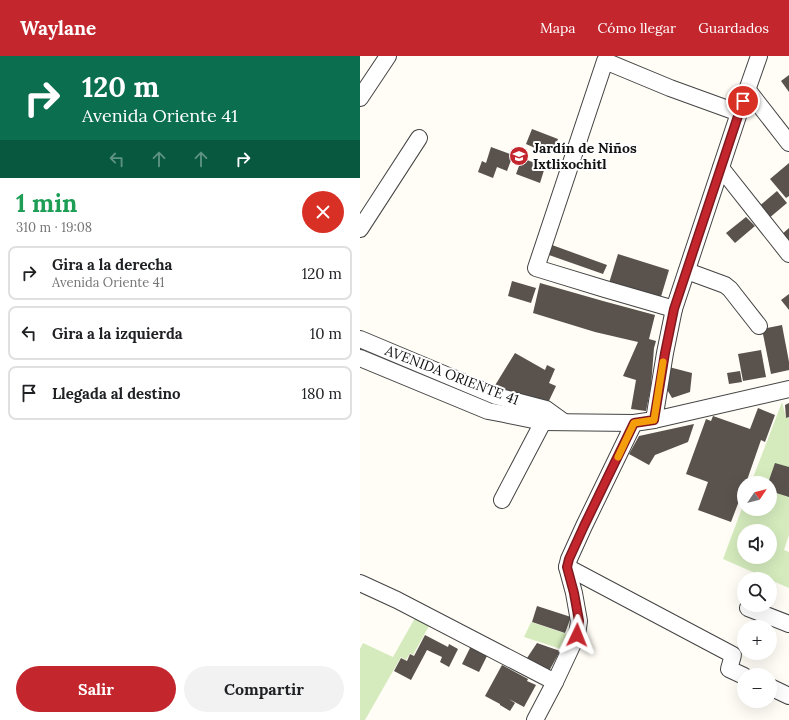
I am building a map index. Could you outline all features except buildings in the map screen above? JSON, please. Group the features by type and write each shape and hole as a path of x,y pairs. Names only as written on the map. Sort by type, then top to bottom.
{"street":[{"path":"360,98 388,56"},
{"path":"654,420 674,309 758,56"},
{"path":"674,309 536,268 605,61 670,88 738,113"},
{"path":"747,89 789,143"},
{"path":"360,229 419,138"},
{"path":"721,168 789,254"},
{"path":"687,271 725,285 730,289 759,326"},
{"name":"AVENIDA ORIENTE 41","path":"360,339 545,416 564,422 634,423 654,420 789,389"},
{"name":"AVENIDA ORIENTE 41","path":"360,358 488,411 545,416"},
{"path":"502,500 545,416"},
{"path":"535,720 577,635 579,621 567,567 569,559 634,423"},
{"path":"567,567 733,655 737,672"},
{"path":"360,583 397,600 555,682"},
{"path":"758,612 789,624"},
{"path":"777,690 789,696"}],"green space":[{"path":"782,402 786,418 789,417 789,535 784,550 789,552 789,588 777,583 777,572 753,572 723,559 739,516 777,516 777,476 754,476"},
{"path":"415,618 429,626 413,655 410,653 406,660 401,657 365,720 360,720 360,649 363,643 393,657"},
{"path":"531,622 567,634 561,649 524,637"}],"slow traffic":[{"path":"618,457 634,423 654,420 663,362"}],"place":[{"name":"Jardín de Niños Ixtlixochitl","path":"519,156"}],"route":[{"path":"577,635 579,621 567,567 569,559 634,423 654,420 674,309 743,101"}]}
